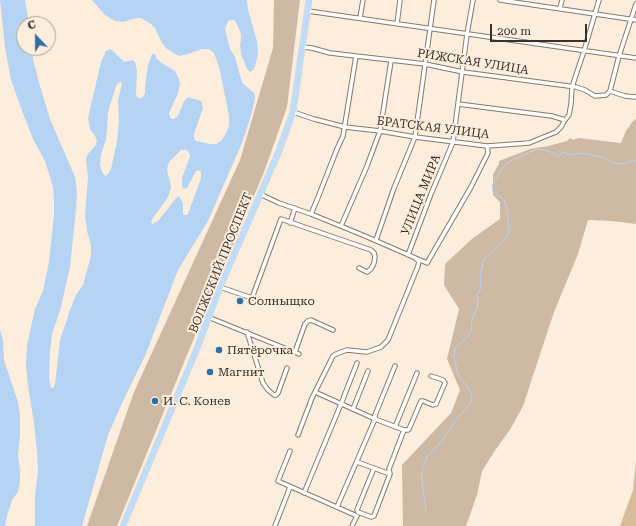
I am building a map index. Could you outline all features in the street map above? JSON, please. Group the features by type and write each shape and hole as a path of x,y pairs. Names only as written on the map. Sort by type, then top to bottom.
{"main road":[{"name":"ВОЛЖСКИЙ ПРОСПЕКТ","path":"123,526 196,351 220,287 279,151 293,112 309,0"}],"street":[{"path":"360,18 363,0"},
{"path":"397,24 400,0"},
{"path":"376,240 394,188 415,137 434,0"},
{"name":"УЛИЦА МИРА","path":"408,255 431,194 453,142 473,0"},
{"path":"500,0 636,20"},
{"path":"560,8 562,0"},
{"path":"458,104 552,116 565,120 569,115 572,87 599,0"},
{"path":"610,91 619,56 636,4"},
{"path":"308,11 636,58"},
{"name":"РИЖСКАЯ УЛИЦА","path":"303,46 330,53 425,64 463,72 576,87 595,96 606,95 610,91 625,96 636,97"},
{"path":"311,214 343,136 356,56"},
{"path":"341,226 367,166 380,131 391,61"},
{"name":"БРАТСКАЯ УЛИЦА","path":"293,112 345,128 380,131 487,146 529,143 556,132 565,120"},
{"path":"260,194 278,203 311,214 376,240 427,263 471,187 488,153 487,146"},
{"path":"290,223 295,208"},
{"path":"220,287 252,298 281,219 371,250 375,256 371,269 367,272 359,268"},
{"path":"298,435 314,392 331,360 336,354 347,350 367,352 381,347 388,340 418,266 418,261 416,258"},
{"path":"208,317 299,354"},
{"path":"295,352 305,324 308,321 311,320 333,330"},
{"path":"247,332 263,383 274,395 278,393 287,368"},
{"path":"304,493 342,404 357,363"},
{"path":"337,507 375,419 375,415 395,366"},
{"path":"353,409 368,371"},
{"path":"395,427 417,373"},
{"path":"314,392 404,430 409,429 421,401 433,405 436,404 445,383 443,380 431,376"},
{"path":"374,468 357,510 358,512 371,517 374,516 390,474 389,469 404,430"},
{"path":"290,451 278,481 357,516 352,526"},
{"path":"357,462 390,474"},
{"path":"275,526 290,487"}],"shaded area":[{"path":"274,0 300,0 287,107 264,172 117,526 87,526 134,392 240,160 273,48"},
{"path":"636,119 636,224 588,220 578,254 554,312 523,406 511,428 482,471 477,495 466,526 403,526 402,465 451,413 460,390 447,359 459,309 444,285 445,264 473,238 500,219 500,202 493,195 493,174 499,164 499,161 530,149 567,141 570,138 573,140 578,138 621,143 626,131"},
{"path":"636,461 636,526 620,526 633,490"}],"water":[{"path":"0,0 25,0 28,16 16,16 16,56 33,56 50,119 75,177 77,193 70,267 60,311 52,334 49,379 51,388 54,387 55,384 60,340 76,295 83,285 91,256 91,245 85,215 88,177 86,159 87,155 95,146 97,141 90,129 88,118 101,62 106,51 110,49 112,50 124,62 133,60 135,62 137,71 136,94 139,98 142,98 145,94 148,65 152,54 155,54 157,59 175,71 180,85 169,113 170,117 174,119 178,116 184,101 188,97 201,101 203,108 194,134 196,141 216,144 222,140 229,126 229,116 220,71 213,52 208,49 202,49 179,56 166,48 155,28 151,24 141,18 123,22 111,19 104,14 92,0 247,0 248,10 257,41 258,54 255,66 250,72 247,69 241,54 241,34 237,24 234,20 230,20 228,21 225,29 230,49 235,57 243,84 255,95 250,119 242,143 208,221 178,270 145,356 108,435 82,526 35,526 35,495 38,472 34,423 26,365 27,345 35,309 43,291 49,262 54,200 53,187 45,161 33,139 11,80 5,47","holes":["121,82 122,84 118,100 119,120 117,141 111,169 105,176 100,165 101,154 106,140 108,112 116,86 118,83","181,150 186,150 189,152 190,156 182,178 183,189 187,188 196,171 199,170 201,172 201,178 188,214 183,214 183,203 179,196 158,221 152,224 151,221 168,197 171,188 167,169 169,162"]},
{"path":"0,330 3,340 4,360 18,402 20,414 18,455 20,482 18,492 12,500 5,526 0,526"}],"waterway":[{"path":"426,511 421,474 427,457 471,403 472,396 458,374 454,358 455,349 467,338 471,330 472,320 477,308 477,295 481,288 480,276 484,259 503,242 509,232 507,208 504,199 493,192 492,185 502,168 509,162 536,149 554,153 558,157 563,152 572,155 581,153 598,156 611,162 621,164 628,163 632,160 636,161"}],"place":[{"name":"Солныщко","path":"240,301"},
{"name":"Пятёрочка","path":"219,350"},
{"name":"Магнит","path":"210,372"},
{"name":"И. С. Конев","path":"155,401"}]}
